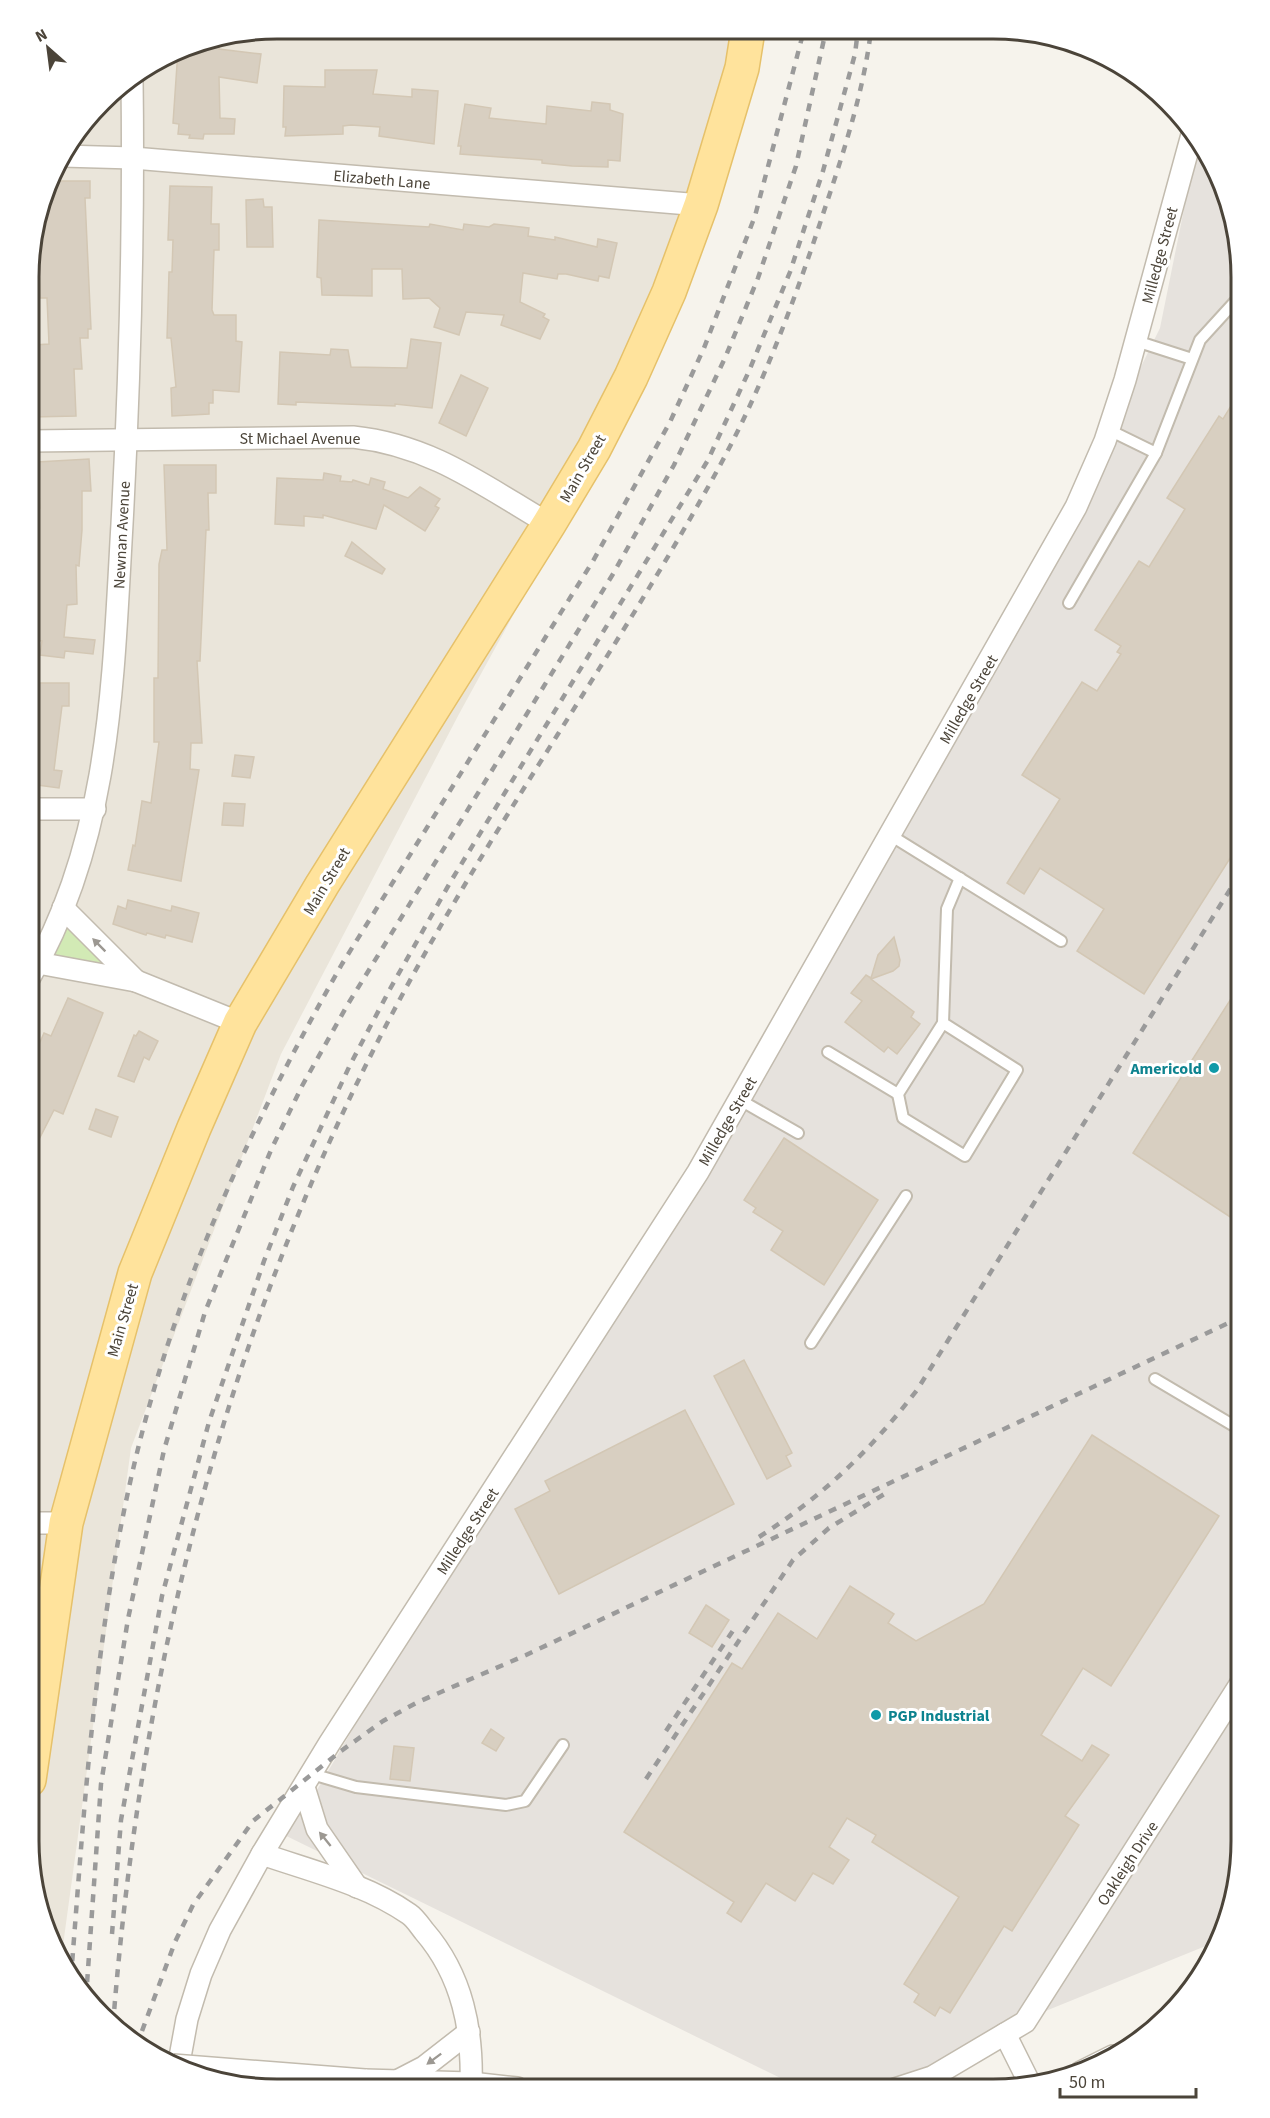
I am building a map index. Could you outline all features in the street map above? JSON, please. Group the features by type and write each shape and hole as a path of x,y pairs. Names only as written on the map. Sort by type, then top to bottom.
{"main road":[{"name":"Main Street","path":"39,1675 66,1523 135,1273 240,1023 322,885 594,449 631,377 669,292 701,205 742,68 747,39"}],"street":[{"name":"Newnan Avenue","path":"39,959 77,875 95,809 112,690 127,439 133,158 132,88"},
{"name":"Milledge Street","path":"180,2058 187,2019 201,1974 220,1930 262,1854 698,1172 1076,507 1109,430 1136,341 1190,143"},
{"name":"Elizabeth Lane","path":"72,156 133,158 701,205"},
{"name":"St Michael Avenue","path":"39,441 353,437 387,440 436,458 549,524"},
{"path":"39,809 95,809"},
{"path":"63,908 136,981"},
{"path":"39,971 136,981 240,1023"},
{"path":"39,1523 66,1523"},
{"name":"Oakleigh Drive","path":"926,2079 1025,2022 1231,1699"},
{"path":"308,1781 317,1829 357,1887"},
{"path":"262,1854 357,1887 410,1915 438,1946 462,1996 472,2051 471,2079"},
{"path":"401,2079 424,2067 469,2032"},
{"path":"1005,2034 1026,2077"},
{"path":"209,2069 351,2079"}],"lane":[{"path":"1069,603 1156,453 1200,340 1231,307"},
{"path":"1136,341 1192,359"},
{"path":"1109,430 1156,453"},
{"path":"890,835 1061,941"},
{"path":"943,1023 1017,1070 965,1156 903,1118 898,1094 943,1023 947,909 960,878"},
{"path":"828,1052 898,1094"},
{"path":"740,1100 798,1133"},
{"path":"811,1342 906,1196"},
{"path":"1155,1379 1231,1424"},
{"path":"308,1781 506,1805 525,1800 563,1745"}],"shaded area":[{"path":"277,39 739,39 630,402 459,714 281,1054 131,1448 63,1944 47,1902 41,1872 39,1841 39,277 41,246 47,216 57,186 88,132 120,98 158,71 186,57 216,47 246,41"},
{"path":"1196,152 1213,186 1223,216 1229,246 1231,277 1231,1841 1229,1872 1223,1902 1206,1946 1001,2029 906,2079 783,2079 266,1826 317,1790 516,1451 775,1021 1060,532 1160,328"}],"green space":[{"path":"60,914 128,973 41,956"}],"building":[{"path":"219,46 219,49 261,54 257,83 219,77 220,118 235,119 234,134 204,134 203,139 189,138 190,135 178,134 179,124 173,123 177,61"},
{"path":"325,70 377,70 373,94 412,97 412,89 438,91 434,144 379,136 380,127 351,125 343,126 343,134 285,136 286,127 283,127 284,86 325,87"},
{"path":"592,102 610,104 610,110 623,114 620,161 608,160 608,167 572,166 542,163 542,160 460,154 461,146 458,146 465,104 491,108 489,118 546,124 547,106 591,111"},
{"path":"60,181 90,181 90,198 85,198 91,329 88,329 88,338 80,338 82,369 74,369 76,416 39,417 39,345 49,344 47,298 40,298 41,246 47,216 57,186"},
{"path":"170,186 212,187 211,224 219,224 219,250 214,250 212,310 214,315 236,315 236,341 242,342 239,392 213,390 213,403 209,403 209,414 172,416 171,388 176,387 171,338 167,338 169,272 172,272 173,240 168,240"},
{"path":"263,199 264,207 272,207 273,247 247,247 246,200"},
{"path":"319,220 429,227 430,224 463,230 464,224 489,227 494,224 529,228 528,236 555,240 555,237 597,247 598,239 617,243 609,278 599,276 598,281 558,274 557,279 523,273 520,302 545,314 543,317 549,320 540,339 501,325 504,315 466,312 459,335 434,327 440,308 429,298 403,299 402,269 372,269 372,296 322,295 321,278 317,277"},
{"path":"411,339 441,343 432,408 395,404 395,406 296,402 296,405 278,404 280,352 330,355 331,349 348,350 351,367 407,368"},
{"path":"461,375 488,388 466,436 439,423"},
{"path":"1231,406 1231,857 1144,994 1077,951 1104,909 1040,868 1024,894 1007,883 1060,799 1022,775 1082,682 1097,691 1121,654 1117,652 1121,646 1095,630 1139,561 1149,567 1185,509 1167,498 1219,416 1223,419"},
{"path":"89,459 91,491 82,491 79,566 76,565 77,604 67,605 64,637 95,640 93,654 65,651 64,658 40,655 42,641 39,641 39,462"},
{"path":"164,465 216,465 216,493 208,493 209,530 206,530 200,661 197,661 202,743 191,743 190,769 199,770 181,881 128,870 133,845 135,846 142,801 151,803 159,742 154,742 154,678 158,678 159,564 162,550 167,550"},
{"path":"324,473 341,476 340,481 352,482 353,480 369,485 371,478 385,482 383,489 408,498 420,487 440,499 435,506 439,508 425,531 384,505 376,529 323,515 323,518 304,516 304,526 275,524 277,478 323,480"},
{"path":"352,542 385,569 382,574 345,556"},
{"path":"39,683 69,683 69,706 62,706 54,770 62,771 59,788 39,785"},
{"path":"235,755 254,757 250,778 232,776"},
{"path":"224,803 245,804 243,826 222,825"},
{"path":"128,900 171,911 172,906 199,913 192,942 166,935 165,938 147,933 146,935 113,924 118,906 126,909"},
{"path":"894,937 900,960 899,966 893,971 871,979 914,1012 911,1017 920,1024 897,1054 888,1047 884,1052 845,1022 862,1001 851,993 866,975 871,978 878,955"},
{"path":"68,998 103,1013 63,1114 54,1110 39,1139 39,1044 44,1033 51,1036"},
{"name":"Americold","path":"1231,999 1231,1217 1133,1153"},
{"path":"139,1031 158,1041 149,1060 144,1057 134,1082 118,1076 134,1035 136,1036"},
{"path":"96,1109 118,1117 111,1137 89,1129"},
{"path":"784,1138 878,1200 824,1285 771,1250 783,1231 753,1212 756,1208 744,1200"},
{"path":"744,1360 792,1453 786,1456 791,1466 767,1479 714,1376"},
{"path":"685,1410 734,1504 559,1594 515,1509 550,1491 545,1481"},
{"name":"PGP Industrial","path":"1092,1435 1219,1516 1111,1686 1083,1668 1041,1735 1082,1761 1092,1745 1109,1755 1065,1816 1079,1825 1012,1931 1004,1926 950,2013 940,2007 935,2016 914,2002 919,1994 904,1984 959,1897 872,1842 876,1835 847,1818 829,1847 849,1860 833,1884 813,1873 795,1901 766,1883 741,1922 727,1913 734,1902 624,1832 732,1663 742,1669 778,1613 817,1639 850,1586 894,1614 888,1623 916,1641 984,1604"},
{"path":"706,1605 729,1620 712,1647 689,1633"},
{"path":"491,1729 504,1738 496,1751 482,1743"},
{"path":"394,1746 414,1748 410,1781 390,1779"}],"railway":[{"path":"72,1962 96,1690 117,1547 131,1477 149,1407 186,1292 208,1235 257,1125 342,964 593,561 670,422 704,348 755,216 802,39"},
{"path":"87,1984 101,1784 128,1619 164,1450 205,1312 271,1150 302,1086 348,1004 613,574 674,465 725,358 758,278 796,166 824,39"},
{"path":"112,1934 121,1820 162,1596 209,1422 264,1261 293,1187 350,1065 451,881 708,460 749,371 790,272 823,171 855,54 857,39"},
{"path":"114,2014 126,1891 145,1758 171,1627 202,1497 241,1369 287,1244 339,1120 437,931 680,536 750,406 790,308 839,165 858,98 870,39"},
{"path":"759,1537 825,1489 863,1453 917,1390 1231,888"},
{"path":"142,2031 175,1942 193,1905 253,1821 341,1751 383,1721 418,1702 526,1655 1231,1322"},
{"path":"646,1779 793,1560 829,1528 886,1493"},
{"path":"666,1731 734,1629"}],"place":[{"name":"Americold","path":"1214,1068"},
{"name":"PGP Industrial","path":"876,1715"}]}
